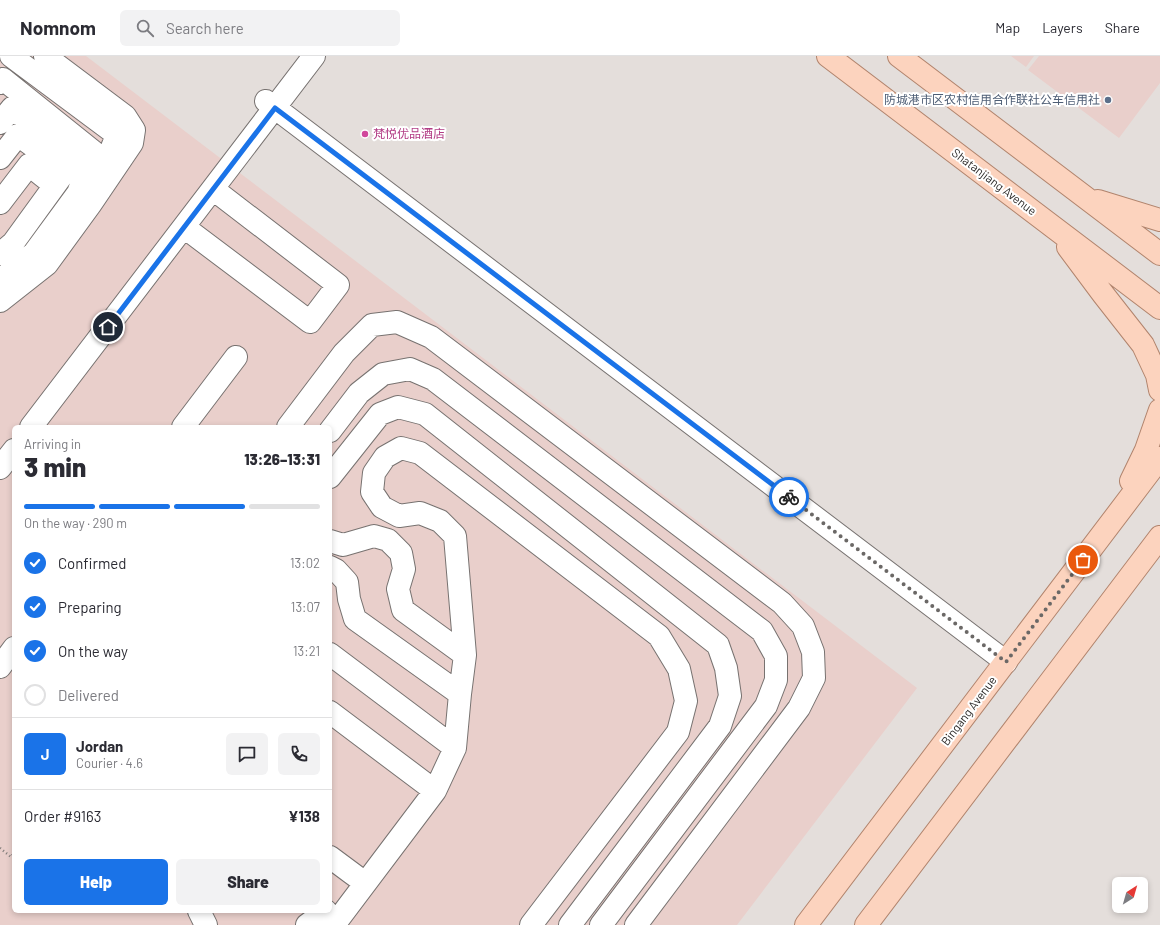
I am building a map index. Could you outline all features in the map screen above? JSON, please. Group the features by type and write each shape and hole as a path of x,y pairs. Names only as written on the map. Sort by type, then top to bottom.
{"main road":[{"name":"Shatanjiang Avenue","path":"828,56 1160,308"},
{"path":"899,56 1160,254"},
{"path":"1084,196 1160,220"},
{"path":"1053,227 1102,294 1143,345 1157,375 1160,390"},
{"path":"1112,522 1146,450 1160,410"},
{"name":"Bingang Avenue","path":"806,925 1160,458"},
{"path":"866,925 1157,543"}],"street":[{"path":"0,301 46,264 84,199 117,135 11,56"},
{"path":"0,280 34,253 84,199 132,143 134,130 125,116 45,56"},
{"path":"33,425 213,189 270,104 314,56"},
{"path":"0,83 3,79 94,152 84,199"},
{"path":"270,104 1006,662"},
{"path":"0,123 12,108 78,157 84,199"},
{"path":"0,158 18,135 66,170 13,243 0,254"},
{"path":"0,203 29,165 54,185"},
{"path":"184,227 310,322 315,316 338,285 213,189"},
{"path":"290,425 344,353 372,326 396,322 431,337 782,604 803,626 813,652 814,678 799,708 636,925"},
{"path":"185,425 236,357"},
{"path":"332,428 359,393 383,374 410,369 433,379 762,631 776,656 776,680 766,706 601,925"},
{"path":"332,474 380,414 398,407 424,414 718,645 726,668 730,696 720,726 570,925"},
{"path":"334,925 435,791 455,748 465,655 455,536 440,521 420,513 399,516 382,508 372,492 374,473 386,457 401,448 420,453 659,636 679,669 686,701 678,732 531,925"},
{"path":"0,468 12,453"},
{"path":"332,542 343,545 374,536 388,540 401,553 404,569 398,589 403,610 465,655"},
{"path":"332,568 336,570 347,582 355,619 460,694"},
{"path":"0,667 12,651"},
{"path":"332,656 455,748"},
{"path":"332,714 435,791"},
{"path":"332,858 365,883"},
{"path":"332,907 365,883"},
{"path":"352,925 365,883"},
{"path":"200,913 206,925"},
{"path":"307,925 323,913"}],"path":[{"path":"0,848 11,857 12,856"}],"shaded area":[{"path":"0,56 86,56 917,688 737,925 0,925"},
{"path":"1011,56 1034,56 1026,67"},
{"name":"防城港市区农村信用合作联社公车信用社","path":"1039,56 1160,56 1160,83 1119,138 1028,70"}],"way so far":[{"path":"789,497 1006,662 1083,560"}],"place":[{"name":"防城港市区农村信用合作联社公车信用社","path":"1108,100"},
{"name":"梵悦优品酒店","path":"365,134"}],"route":[{"path":"108,327 275,108 789,497"}]}
